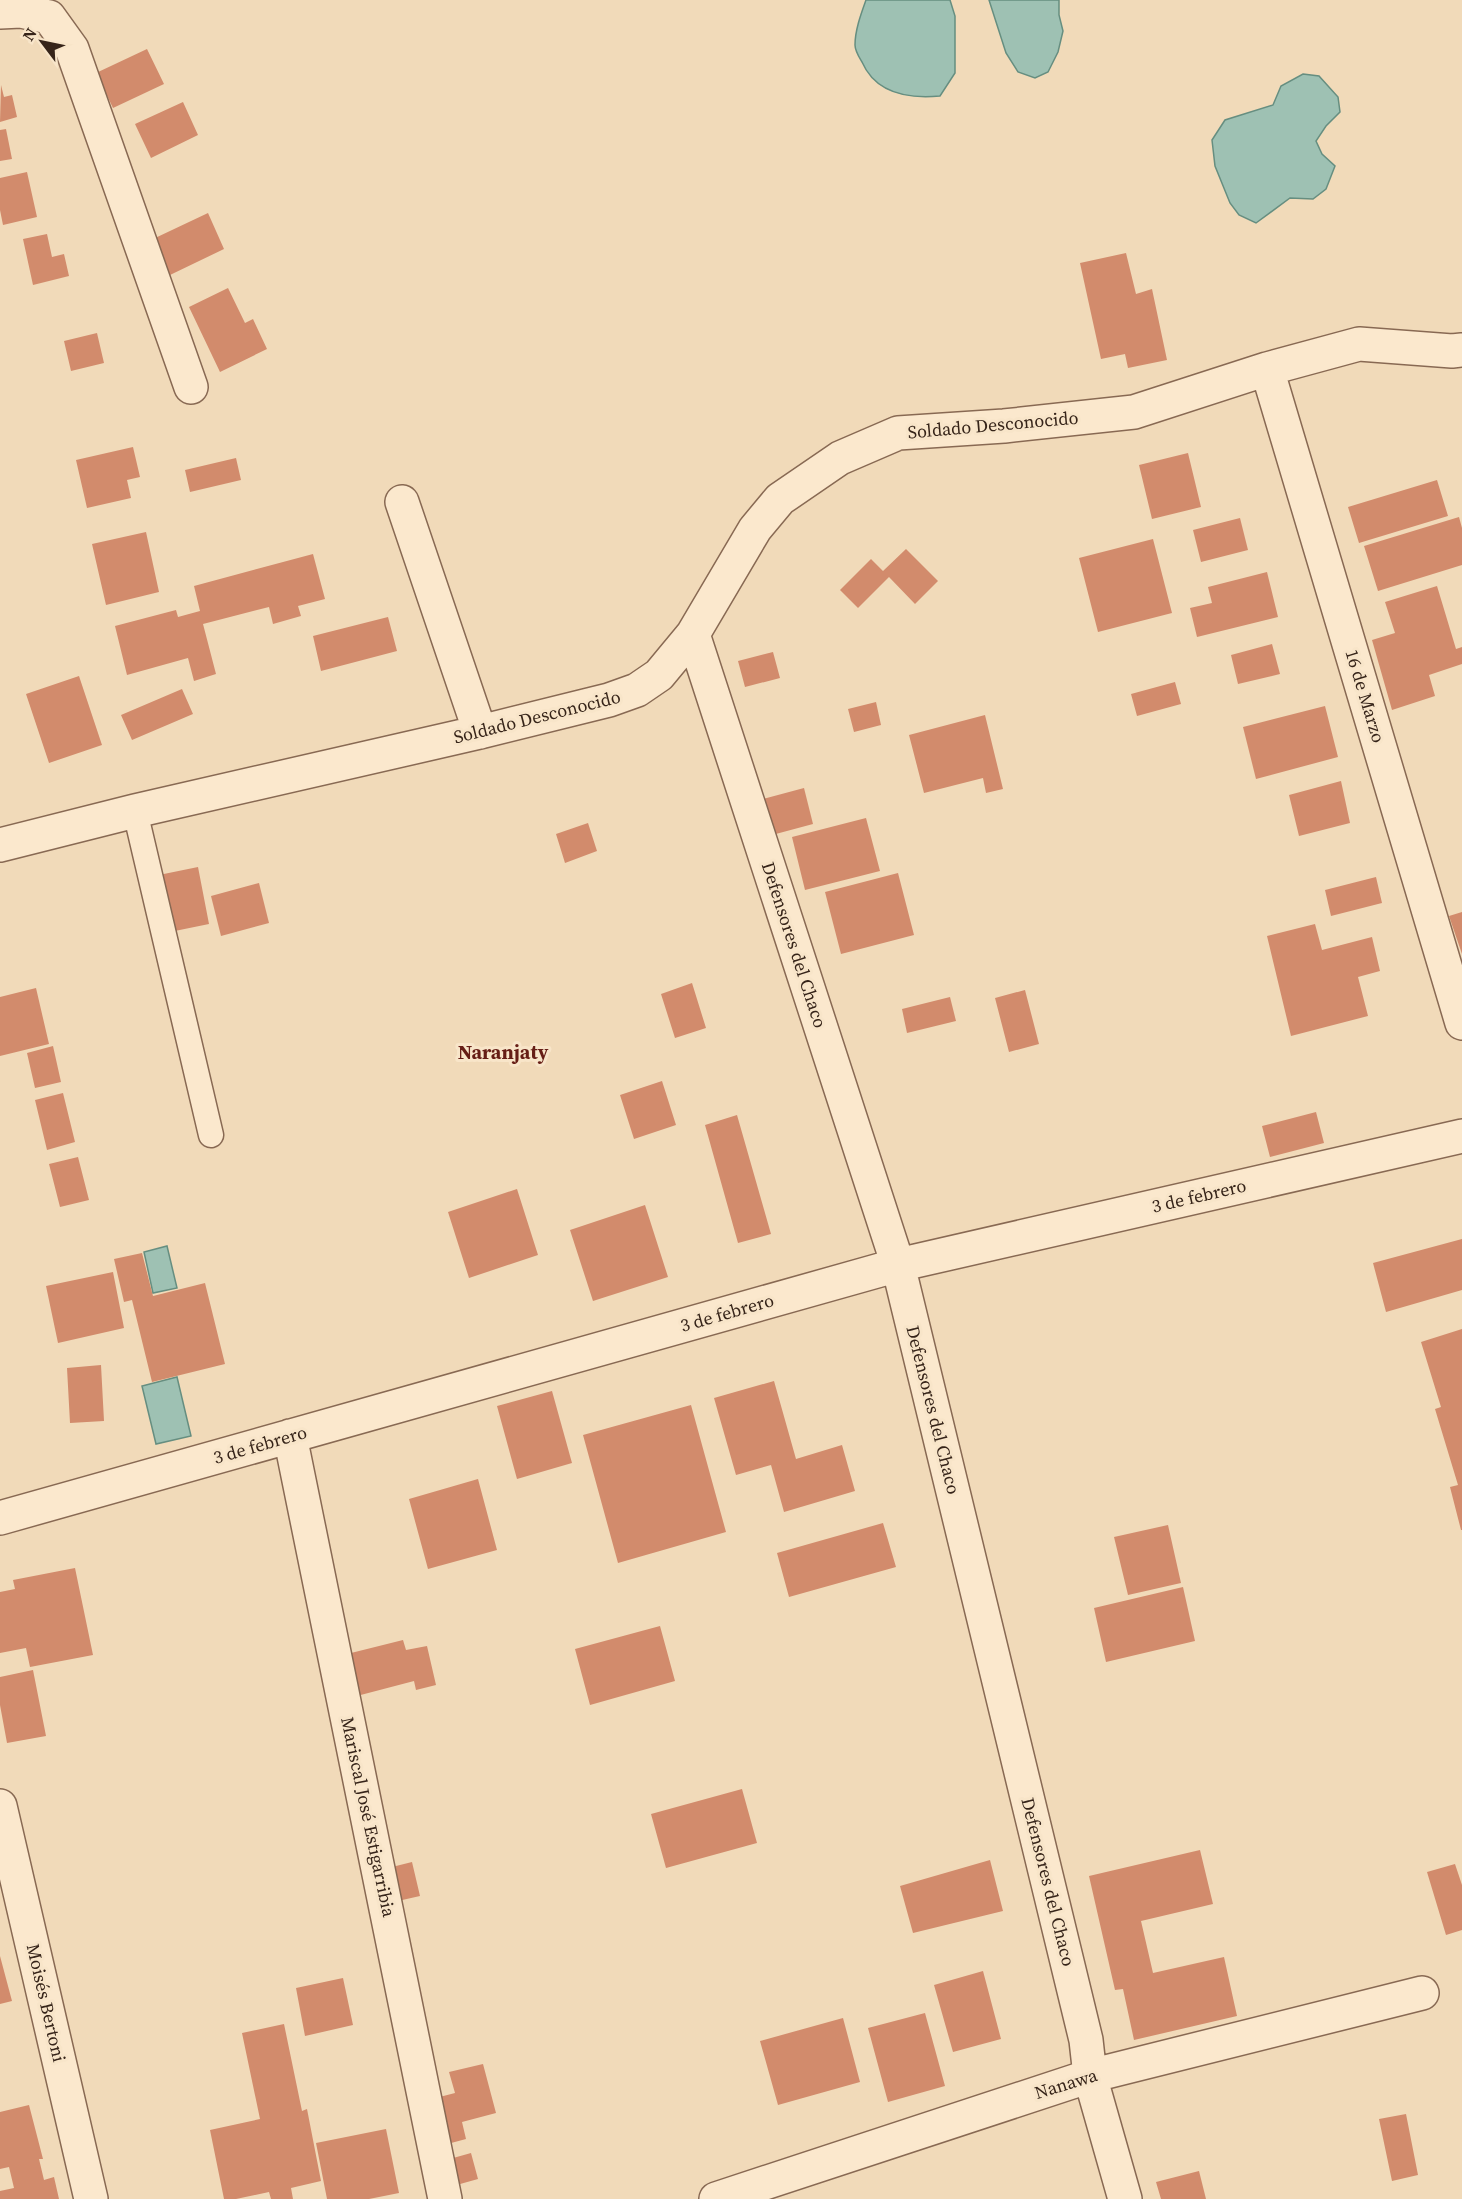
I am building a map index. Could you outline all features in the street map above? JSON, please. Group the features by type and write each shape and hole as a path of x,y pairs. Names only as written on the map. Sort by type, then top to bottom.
{"street":[{"path":"0,12 21,10 49,17 72,49 191,387"},
{"name":"Soldado Desconocido","path":"0,846 135,812 480,732 609,700 637,690 659,675 693,634 755,530 780,499 840,458 898,433 1004,426 1134,412 1267,369 1359,344 1462,350"},
{"name":"16 de Marzo","path":"1267,369 1462,1023"},
{"path":"402,502 480,732"},
{"name":"Defensores del Chaco","path":"693,634 898,1265 1086,2040 1090,2076 1125,2199"},
{"name":"3 de febrero","path":"0,1518 898,1265 1462,1136"},
{"name":"Mariscal José Estigarribia","path":"290,1436 446,2199"},
{"name":"Moisés Bertoni","path":"0,1806 91,2199"},
{"name":"Nanawa","path":"716,2199 1090,2076 1422,1993"}],"lane":[{"path":"135,812 211,1135"}],"shaded area":[{"path":"866,0 950,0 955,16 955,73 940,96 916,96 894,92 884,88 868,73 857,54 855,45 857,28"},
{"path":"989,0 1059,0 1059,15 1063,31 1058,52 1048,72 1035,78 1018,72 1006,53"},
{"path":"1303,74 1319,76 1338,97 1340,112 1326,126 1316,141 1322,154 1335,166 1326,189 1313,199 1290,198 1256,223 1239,215 1230,203 1215,166 1212,140 1225,120 1273,105 1281,86"},
{"path":"167,1246 177,1288 153,1293 144,1252"},
{"path":"177,1377 191,1436 156,1444 142,1386"}],"building":[{"path":"147,49 164,84 113,108 96,73"},
{"path":"1,85 4,97 12,95 17,117 0,122"},
{"path":"183,102 198,135 151,158 135,124"},
{"path":"6,129 12,159 0,161 0,130"},
{"path":"27,172 37,217 3,225 0,210 0,178"},
{"path":"208,213 224,249 170,275 153,239"},
{"path":"47,234 52,257 64,254 69,276 33,285 23,239"},
{"path":"1126,253 1136,294 1152,289 1167,360 1128,368 1125,354 1101,359 1080,263"},
{"path":"228,288 245,323 253,319 267,349 220,372 189,307"},
{"path":"97,333 104,363 71,371 64,341"},
{"path":"133,447 140,477 127,480 131,498 87,508 76,460"},
{"path":"1188,453 1201,507 1152,519 1139,465"},
{"path":"236,458 241,480 190,492 185,470"},
{"path":"1437,480 1448,516 1359,543 1348,507"},
{"path":"1459,517 1462,528 1462,565 1378,591 1364,546"},
{"path":"1240,518 1248,550 1201,562 1193,530"},
{"path":"146,532 159,592 106,605 92,544"},
{"path":"1153,539 1172,613 1098,632 1079,558"},
{"path":"906,549 938,581 915,604 889,577 858,608 840,590 871,559 883,571"},
{"path":"313,554 325,599 298,606 301,616 273,624 269,607 203,624 216,674 194,681 188,658 127,675 115,626 176,610 178,617 200,611 194,586"},
{"path":"1267,572 1278,617 1197,637 1190,608 1212,603 1208,587"},
{"path":"1437,586 1456,649 1462,647 1462,664 1429,675 1435,696 1392,710 1372,640 1395,633 1385,602"},
{"path":"388,617 397,651 321,671 313,636"},
{"path":"1272,644 1280,674 1238,684 1231,655"},
{"path":"773,652 780,678 745,687 738,661"},
{"path":"79,676 102,745 49,763 26,694"},
{"path":"1175,682 1181,704 1137,716 1131,694"},
{"path":"182,689 193,714 132,740 121,715"},
{"path":"876,702 881,725 854,732 848,709"},
{"path":"1325,706 1338,757 1256,779 1243,727"},
{"path":"985,715 1003,789 986,793 983,778 924,793 909,735"},
{"path":"1341,781 1350,823 1299,836 1289,795"},
{"path":"804,788 813,824 772,835 763,799"},
{"path":"866,818 880,871 805,890 792,837"},
{"path":"588,823 597,851 565,863 556,834"},
{"path":"198,867 209,924 165,933 154,876"},
{"path":"898,873 914,935 841,954 825,892"},
{"path":"1376,877 1382,903 1331,916 1325,890"},
{"path":"259,883 269,923 221,936 211,896"},
{"path":"1462,912 1462,954 1449,916"},
{"path":"1315,924 1322,950 1372,937 1380,971 1358,977 1368,1016 1291,1036 1267,936"},
{"path":"692,983 706,1028 675,1038 661,994"},
{"path":"36,988 49,1044 0,1056 0,997"},
{"path":"1025,990 1039,1044 1009,1052 995,998"},
{"path":"950,997 956,1021 907,1033 902,1009"},
{"path":"53,1046 61,1082 35,1088 27,1053"},
{"path":"662,1081 676,1125 634,1139 620,1095"},
{"path":"63,1093 75,1142 47,1150 35,1100"},
{"path":"1316,1112 1324,1143 1270,1157 1262,1126"},
{"path":"737,1115 771,1234 738,1243 705,1125"},
{"path":"78,1157 89,1200 60,1207 49,1164"},
{"path":"517,1189 538,1255 469,1278 448,1212"},
{"path":"645,1205 668,1277 593,1301 570,1230"},
{"path":"1462,1239 1462,1290 1386,1312 1373,1263"},
{"path":"142,1253 153,1296 205,1283 225,1364 152,1382 132,1300 124,1302 114,1259"},
{"path":"113,1272 124,1328 58,1343 46,1286"},
{"path":"1462,1329 1461,1530 1450,1487 1458,1485 1435,1409 1441,1407 1421,1342"},
{"path":"101,1365 104,1421 70,1423 67,1368"},
{"path":"774,1381 796,1459 842,1445 855,1491 784,1512 771,1465 736,1475 714,1398"},
{"path":"552,1391 572,1463 517,1479 497,1406"},
{"path":"691,1405 726,1532 618,1563 583,1435"},
{"path":"478,1479 497,1550 428,1569 409,1499"},
{"path":"883,1523 896,1567 789,1597 777,1553"},
{"path":"1168,1525 1181,1583 1128,1595 1114,1537"},
{"path":"75,1568 93,1655 30,1667 26,1648 0,1653 0,1592 15,1589 13,1580"},
{"path":"1183,1587 1195,1641 1106,1662 1094,1608"},
{"path":"660,1626 675,1681 590,1705 575,1649"},
{"path":"403,1640 406,1650 427,1646 436,1685 416,1690 414,1681 353,1697 343,1655"},
{"path":"33,1670 46,1736 7,1743 0,1705 0,1677"},
{"path":"742,1789 757,1843 666,1868 651,1814"},
{"path":"1200,1850 1213,1904 1141,1921 1153,1973 1224,1957 1237,2016 1134,2040 1123,1989 1115,1990 1089,1876"},
{"path":"990,1860 1003,1911 913,1933 900,1886"},
{"path":"412,1862 420,1896 389,1903 380,1870"},
{"path":"1455,1864 1462,1885 1462,1930 1446,1935 1427,1872"},
{"path":"0,1956 12,2001 0,2004"},
{"path":"983,1971 1001,2039 953,2052 934,1985"},
{"path":"343,1978 353,2025 305,2036 296,1988"},
{"path":"925,2013 945,2086 888,2102 868,2028"},
{"path":"843,2018 860,2082 778,2105 760,2041"},
{"path":"284,2024 302,2111 307,2109 321,2181 291,2188 293,2199 271,2199 269,2192 236,2199 224,2199 210,2130 260,2119 242,2033"},
{"path":"483,2064 496,2113 462,2122 466,2139 440,2146 428,2100 455,2093 449,2072"},
{"path":"29,2105 43,2159 39,2159 44,2180 54,2177 59,2199 0,2199 0,2191 14,2188 9,2167 0,2169 0,2112"},
{"path":"1406,2114 1418,2175 1392,2181 1379,2119"},
{"path":"386,2129 399,2193 369,2199 327,2199 316,2143"},
{"path":"471,2153 478,2179 453,2186 446,2160"},
{"path":"1199,2171 1206,2199 1161,2199 1156,2182"}],"district":[{"name":"Naranjaty","path":"503,1052"}]}
